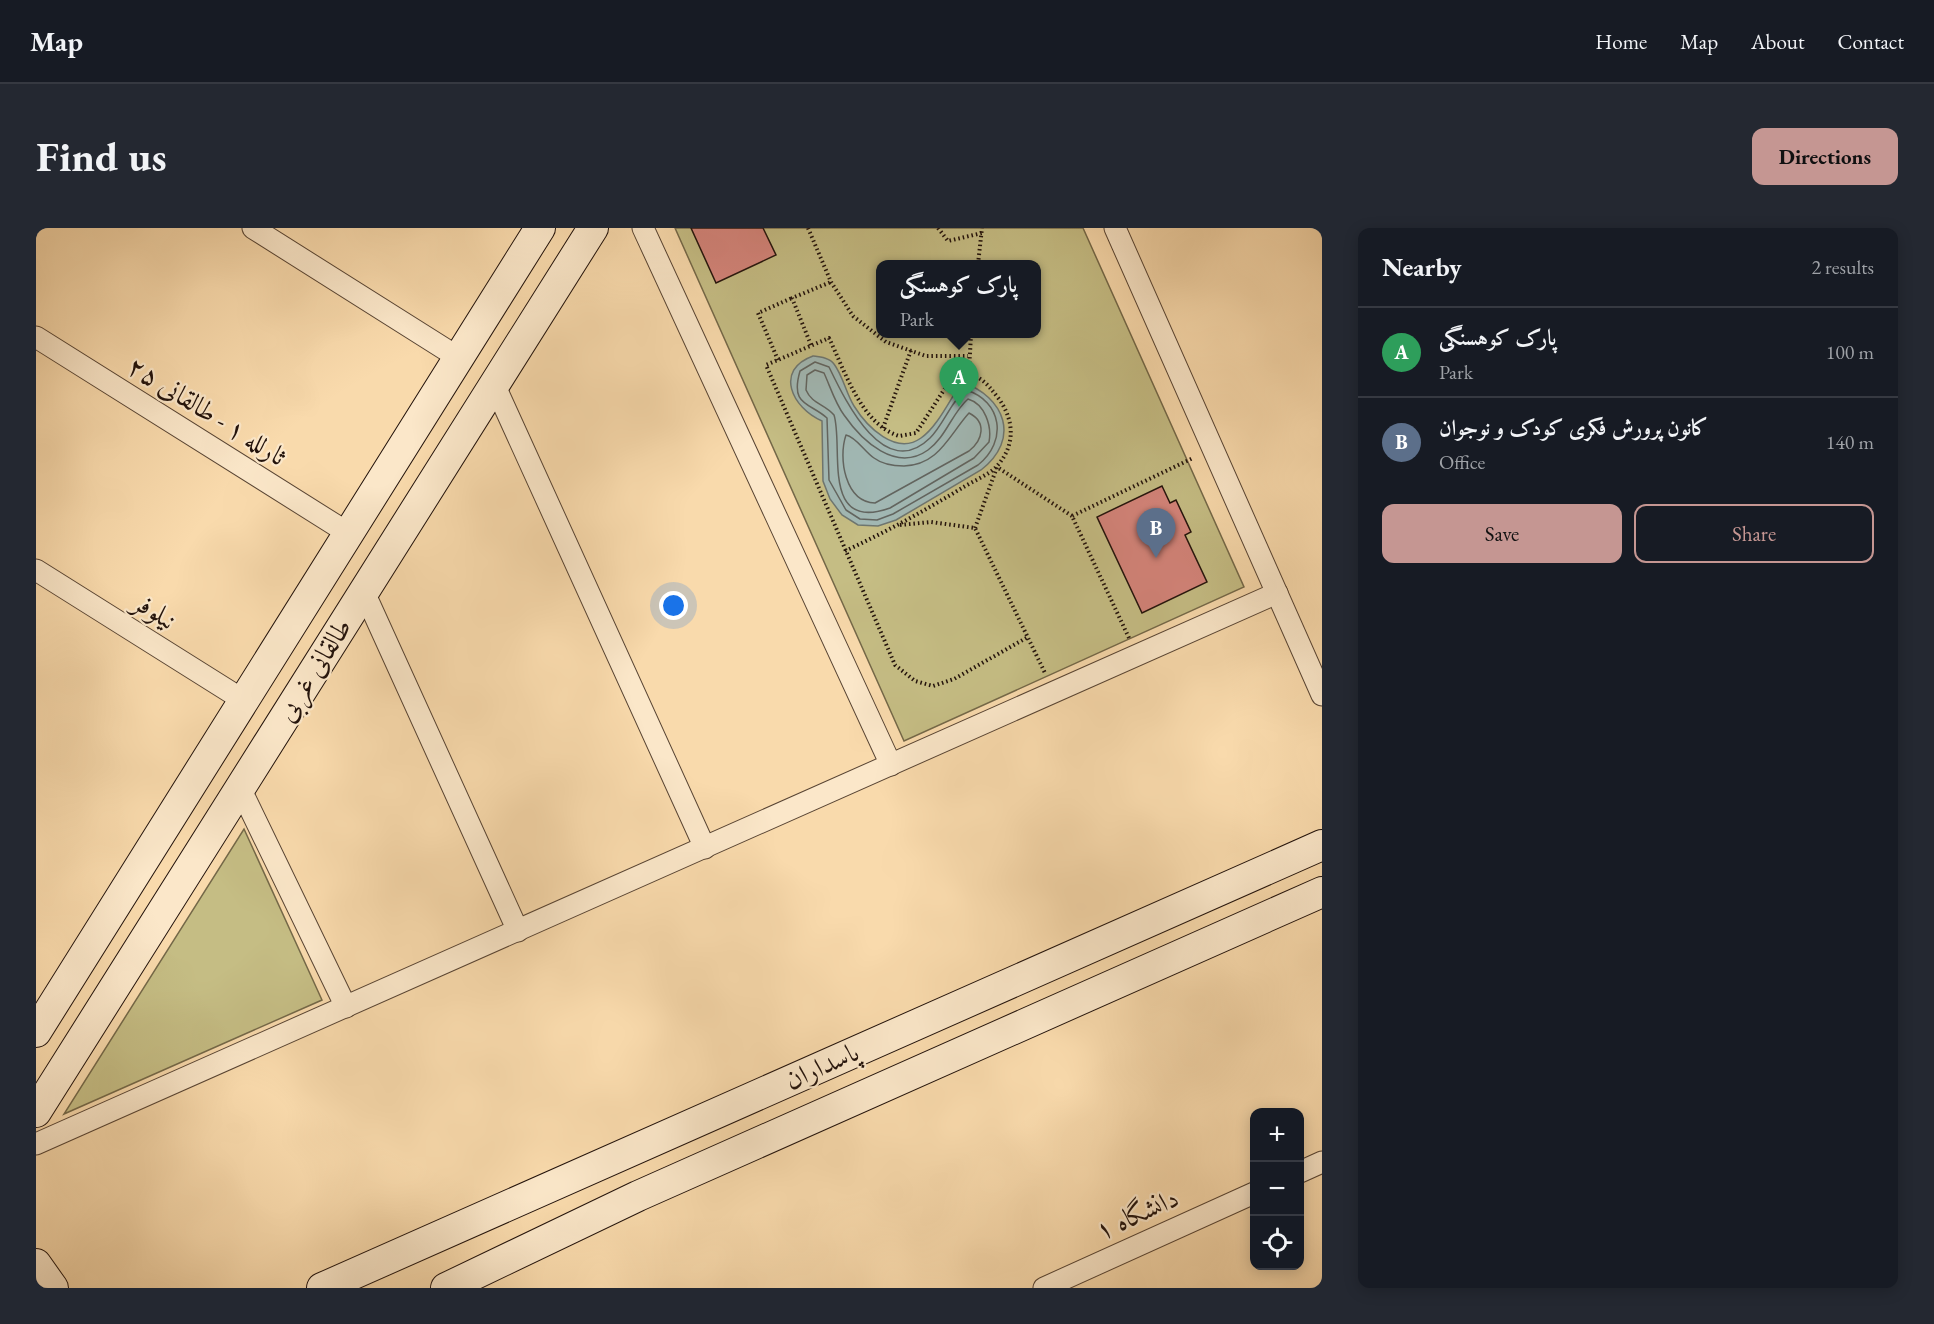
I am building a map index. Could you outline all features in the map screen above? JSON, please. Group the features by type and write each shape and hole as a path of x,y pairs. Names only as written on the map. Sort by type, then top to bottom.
{"main road":[{"name":"طالقانی غربی","path":"36,1032 540,228"},
{"name":"طالقانی غربی","path":"36,1112 593,228"},
{"path":"243,700 280,724"},
{"name":"پاسداران","path":"322,1288 1322,845"},
{"name":"پاسداران","path":"446,1288 638,1196 1322,892"},
{"path":"619,1155 638,1196"},
{"path":"36,1264 53,1288"}],"street":[{"path":"253,228 459,358"},
{"path":"643,228 891,765"},
{"path":"1116,228 1322,694"},
{"name":"ثارلله ۱ - طالقانی ۲۵","path":"36,337 348,533"},
{"path":"494,384 705,848"},
{"name":"نیلوفر","path":"36,572 243,700"},
{"path":"364,592 518,930"},
{"path":"36,1144 1277,593"},
{"path":"240,788 346,1007"},
{"path":"1304,1171 1322,1162"},
{"name":"دانشگاه ۱","path":"1044,1288 1250,1195"}],"path":[{"path":"808,228 831,282 853,316 876,334"},
{"path":"938,228 948,241 982,231 978,260"},
{"path":"777,360 758,313 831,282"},
{"path":"792,298 812,345"},
{"path":"1028,637 954,679 933,686 915,681 895,664 766,365 829,338 861,403 883,428 899,436 916,433 955,373 969,372 986,383 1009,413 1012,431 1008,449 996,467 975,528 1055,692"},
{"path":"881,338 886,342 926,356 968,356"},
{"path":"969,372 970,338"},
{"path":"883,428 911,350"},
{"path":"1072,516 1213,449"},
{"path":"845,551 899,526 996,467"},
{"path":"996,467 1072,516 1137,655"},
{"path":"899,526 931,522 975,528"}],"shaded area":[{"path":"675,228 1083,228 1244,587 904,741"},
{"path":"244,829 322,1000 64,1114"}],"water":[{"path":"813,356 832,362 840,374 851,401 866,422 883,437 902,444 921,438 938,419 962,382 977,389 997,408 1003,420 1004,432 1001,445 993,458 981,470 896,520 878,526 858,525 842,515 830,499 823,481 822,421 802,407 792,389 791,379 794,370 801,362"}],"building":[{"path":"691,228 763,228 776,255 716,283"},
{"path":"1162,486 1170,503 1176,500 1191,532 1185,535 1207,582 1142,613 1097,517"}],"place":[{"name":"پارک کوهسنگی","path":"959,407"},
{"name":"کانون پرورش فکری کودک و نوجوان","path":"1156,558"}]}
